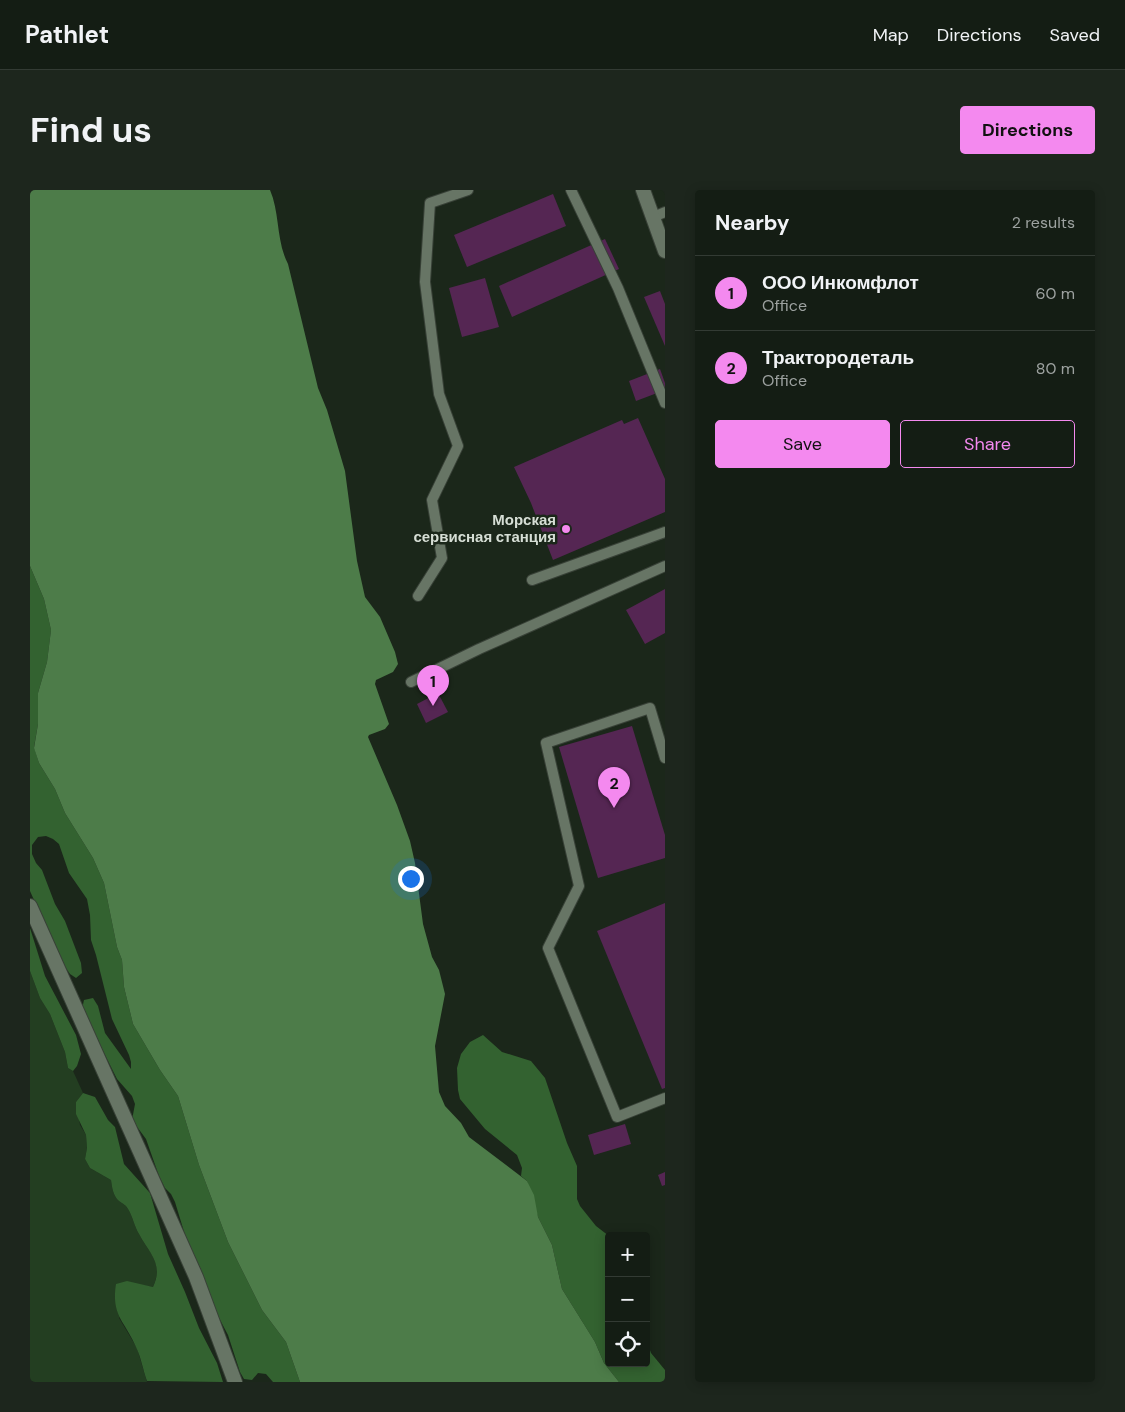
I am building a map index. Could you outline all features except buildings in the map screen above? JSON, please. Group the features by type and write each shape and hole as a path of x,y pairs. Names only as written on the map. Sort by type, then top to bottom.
{"street":[{"path":"643,190 659,214 665,251"},
{"path":"30,906 196,1277 236,1382"}],"lane":[{"path":"418,596 442,558 432,500 458,446 439,394 425,282 430,203 468,190"},
{"path":"571,190 618,288 665,403"},
{"path":"532,580 665,532"},
{"path":"411,682 479,649 665,566"},
{"path":"665,758 650,708 546,744 580,886 548,948 617,1117 665,1098"}],"shaded area":[{"path":"30,190 270,190 284,255 288,264 318,388 327,410 345,471 357,561 365,597 380,617 398,664 393,672 376,680 375,684 389,724 385,729 368,737 410,841 415,863 423,924 445,994 435,1046 439,1092 445,1106 461,1123 469,1137 527,1181 534,1195 538,1217 552,1245 562,1289 595,1342 605,1367 607,1367 619,1382 300,1382 286,1342 262,1310 228,1242 199,1165 178,1096 133,1024 124,987 122,960 117,947 104,883 93,858 65,813 55,789 39,763 34,748 38,724 38,693 47,662 51,630 44,599 30,566"},
{"path":"30,566 44,599 51,630 47,662 38,693 38,724 34,747 39,763 55,789 65,813 93,858 104,883 117,947 122,960 124,987 133,1024 178,1096 199,1165 228,1242 262,1310 286,1342 300,1382 273,1382 266,1374 258,1373 252,1380 244,1379 240,1372 228,1335 189,1248 175,1202 159,1176 146,1139 132,1120 135,1104 132,1096 117,1079 82,1009 84,1000 93,998 98,1006 105,1033 131,1069 129,1055 112,1019 91,940 87,899 69,873 59,844 46,836 38,837 32,845 32,854 42,870 55,904 65,921 81,963 82,973 76,978 70,974 61,961 30,891"},
{"path":"30,928 45,976 76,1035 81,1054 73,1071 68,1068 65,1052 50,1014 40,998 30,971"},
{"path":"30,971 40,998 50,1014 65,1052 68,1068 73,1071 83,1093 76,1102 80,1125 86,1135 87,1148 85,1159 90,1168 111,1180 115,1197 127,1208 137,1231 156,1265 156,1279 153,1287 141,1285 119,1318 137,1348 147,1382 30,1382"},
{"path":"483,1035 502,1052 531,1061 545,1078 567,1143 577,1166 577,1199 580,1206 596,1226 605,1233 605,1364 595,1342 562,1289 552,1245 538,1217 527,1181 521,1176 522,1168 517,1155 485,1129 460,1099 457,1068 461,1054 470,1042"},
{"path":"83,1093 95,1097 108,1120 115,1127 124,1164 150,1193 168,1254 199,1328 217,1363 223,1382 147,1381 138,1351 117,1311 115,1295 116,1284 127,1281 153,1287 157,1272 156,1265 137,1231 127,1208 115,1197 111,1180 90,1168 85,1159 87,1148 86,1135 76,1114 76,1102"},
{"path":"650,1350 665,1370 665,1382 619,1382 607,1367 650,1367"}],"place":[{"name":"Морская сервисная станция","path":"566,529"},
{"name":"ООО Инкомфлот","path":"433,706"},
{"name":"Трактородеталь","path":"614,808"}]}
